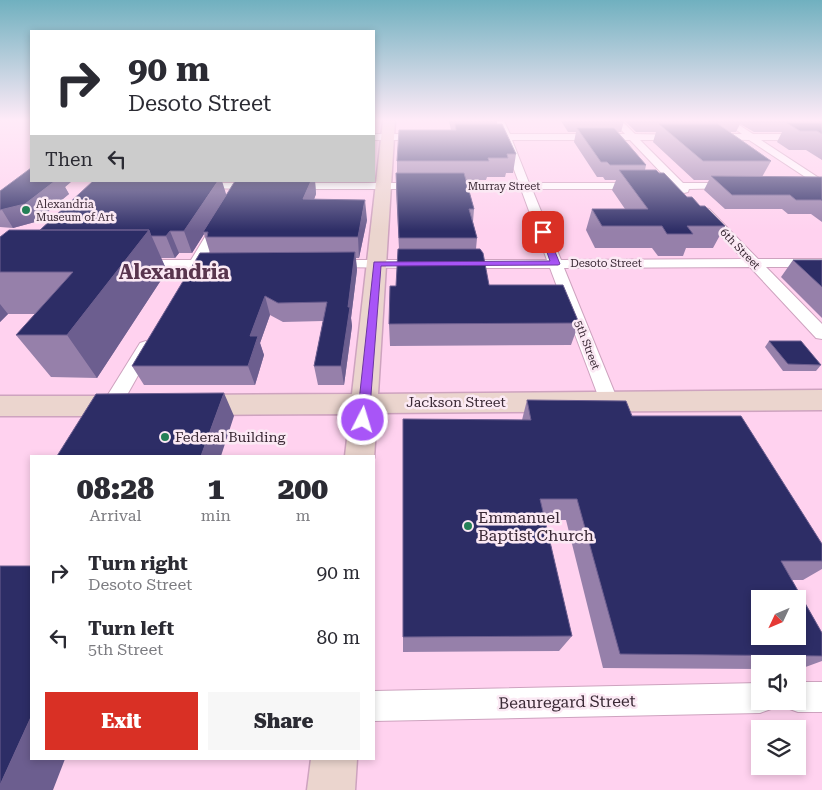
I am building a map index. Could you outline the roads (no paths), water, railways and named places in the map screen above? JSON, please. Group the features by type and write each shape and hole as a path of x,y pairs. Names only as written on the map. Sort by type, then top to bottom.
{"main road":[{"path":"360,455 384,186 382,158"},
{"name":"Jackson Street","path":"0,406 822,400"},
{"path":"331,790 334,760"}],"street":[{"name":"5th Street","path":"515,158 609,401"},
{"name":"6th Street","path":"653,158 822,334"},
{"path":"782,158 822,185"},
{"path":"180,289 242,184"},
{"name":"Murray Street","path":"183,186 242,184 274,186 738,186"},
{"path":"804,186 822,185"},
{"name":"Desoto Street","path":"319,264 822,263"},
{"path":"127,264 233,264"},
{"path":"111,406 156,331"},
{"path":"806,697 822,697"},
{"name":"Beauregard Street","path":"375,706 751,698"}],"place":[{"name":"Alexandria Museum of Art","path":"26,210"},
{"name":"Federal Building","path":"165,437"},
{"name":"Emmanuel Baptist Church","path":"468,526"}],"district":[{"name":"Alexandria","path":"174,272"}]}
